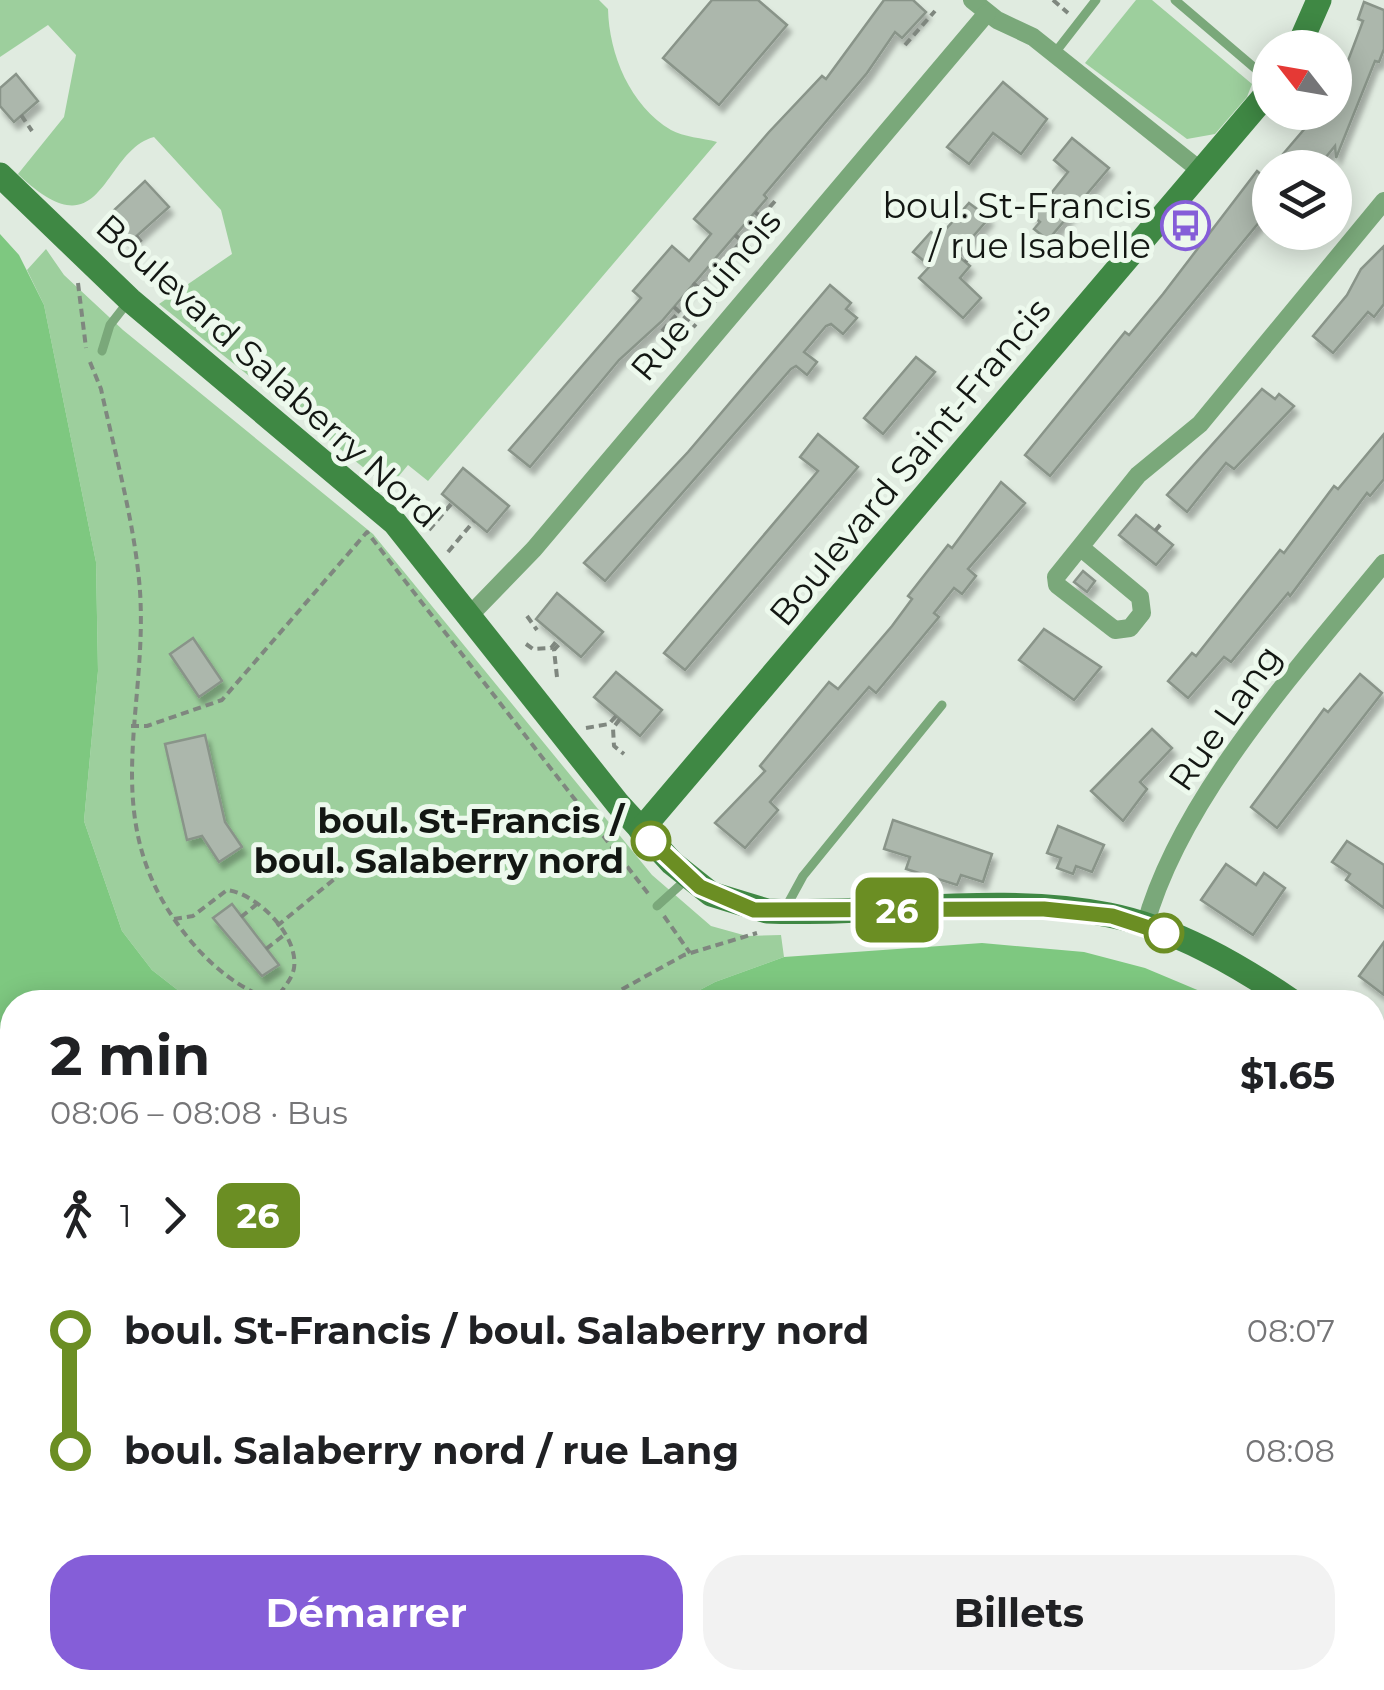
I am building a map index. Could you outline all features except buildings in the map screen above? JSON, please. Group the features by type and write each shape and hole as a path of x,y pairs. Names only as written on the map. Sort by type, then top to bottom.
{"street":[{"path":"972,0 1054,54 1201,170"},
{"path":"1306,30 1319,0"},
{"name":"Rue Guinois","path":"471,614 515,572 987,13"},
{"name":"Boulevard Saint-Francis","path":"642,830 1252,111"},
{"name":"Boulevard Salaberry Nord","path":"0,175 130,300 352,483 416,545 642,830 688,878 740,906 784,912 1044,909 1096,913 1146,926 1216,956 1273,990"},
{"path":"1080,548 1140,597 1142,614 1130,628 1112,628 1055,583 1080,548 1148,463 1200,424 1384,201"},
{"name":"Rue Lang","path":"1146,926 1175,856 1226,764 1264,710 1384,563"}],"lane":[{"path":"1054,54 1092,4 1078,0"},
{"path":"1175,0 1252,66"},
{"path":"102,351 110,325 130,300"},
{"path":"784,912 803,876 942,706"},
{"path":"657,906 688,878"}],"path":[{"path":"1053,0 1078,22"},
{"path":"906,45 918,26 935,12"},
{"path":"21,116 32,131"},
{"path":"761,217 776,200"},
{"path":"755,212 792,244"},
{"path":"735,235 772,267"},
{"path":"136,236 142,242"},
{"path":"726,259 742,240"},
{"path":"965,262 974,252"},
{"path":"699,288 714,272"},
{"path":"694,284 731,316"},
{"path":"79,289 86,350 105,405 140,590 132,726 133,816 146,863 174,920 233,982 250,990"},
{"path":"674,306 711,340"},
{"path":"662,331 680,312"},
{"path":"416,545 452,503"},
{"path":"434,568 474,521"},
{"path":"1156,531 1161,524"},
{"path":"132,726 147,726 222,700 366,532 616,849"},
{"path":"527,616 537,630"},
{"path":"526,644 532,649 551,648 560,640 554,650 558,676"},
{"path":"586,728 609,724 618,717 613,728 614,746 624,754"},
{"path":"277,926 344,872"},
{"path":"174,920 193,916 226,890 245,893 277,926 294,957 294,969 282,990"},
{"path":"241,916 258,903"},
{"path":"266,949 284,936"},
{"path":"621,990 690,953 746,936"},
{"path":"686,946 690,953"}],"shaded area":[{"path":"0,0 599,0 608,9 612,44 624,77 644,107 676,132 717,142 428,481 408,465 389,488 159,304 232,254 221,210 154,137 136,146 85,202 68,205 46,197 18,174 64,117 76,55 48,25 0,57"},
{"path":"1136,0 1152,0 1252,84 1247,97 1215,134 1187,139 1085,63"},
{"path":"0,234 19,255 44,305 96,562 98,671 84,821 122,931 152,970 178,990 0,990"},
{"path":"46,249 64,275 123,330 373,534 652,875 711,926 747,936 781,935 784,957 700,990 178,990 152,970 122,931 84,821 98,671 96,562 44,305 27,270"},
{"path":"982,943 1084,952 1145,968 1197,990 700,990 784,957"}],"bus line":[{"name":"26","path":"651,841 700,887 754,910 819,913 1044,909 1112,916 1164,933"}],"place":[{"name":"boul. St-Francis / rue Isabelle","path":"1186,226"},
{"name":"boul. St-Francis / boul. Salaberry nord","path":"651,841"}]}
